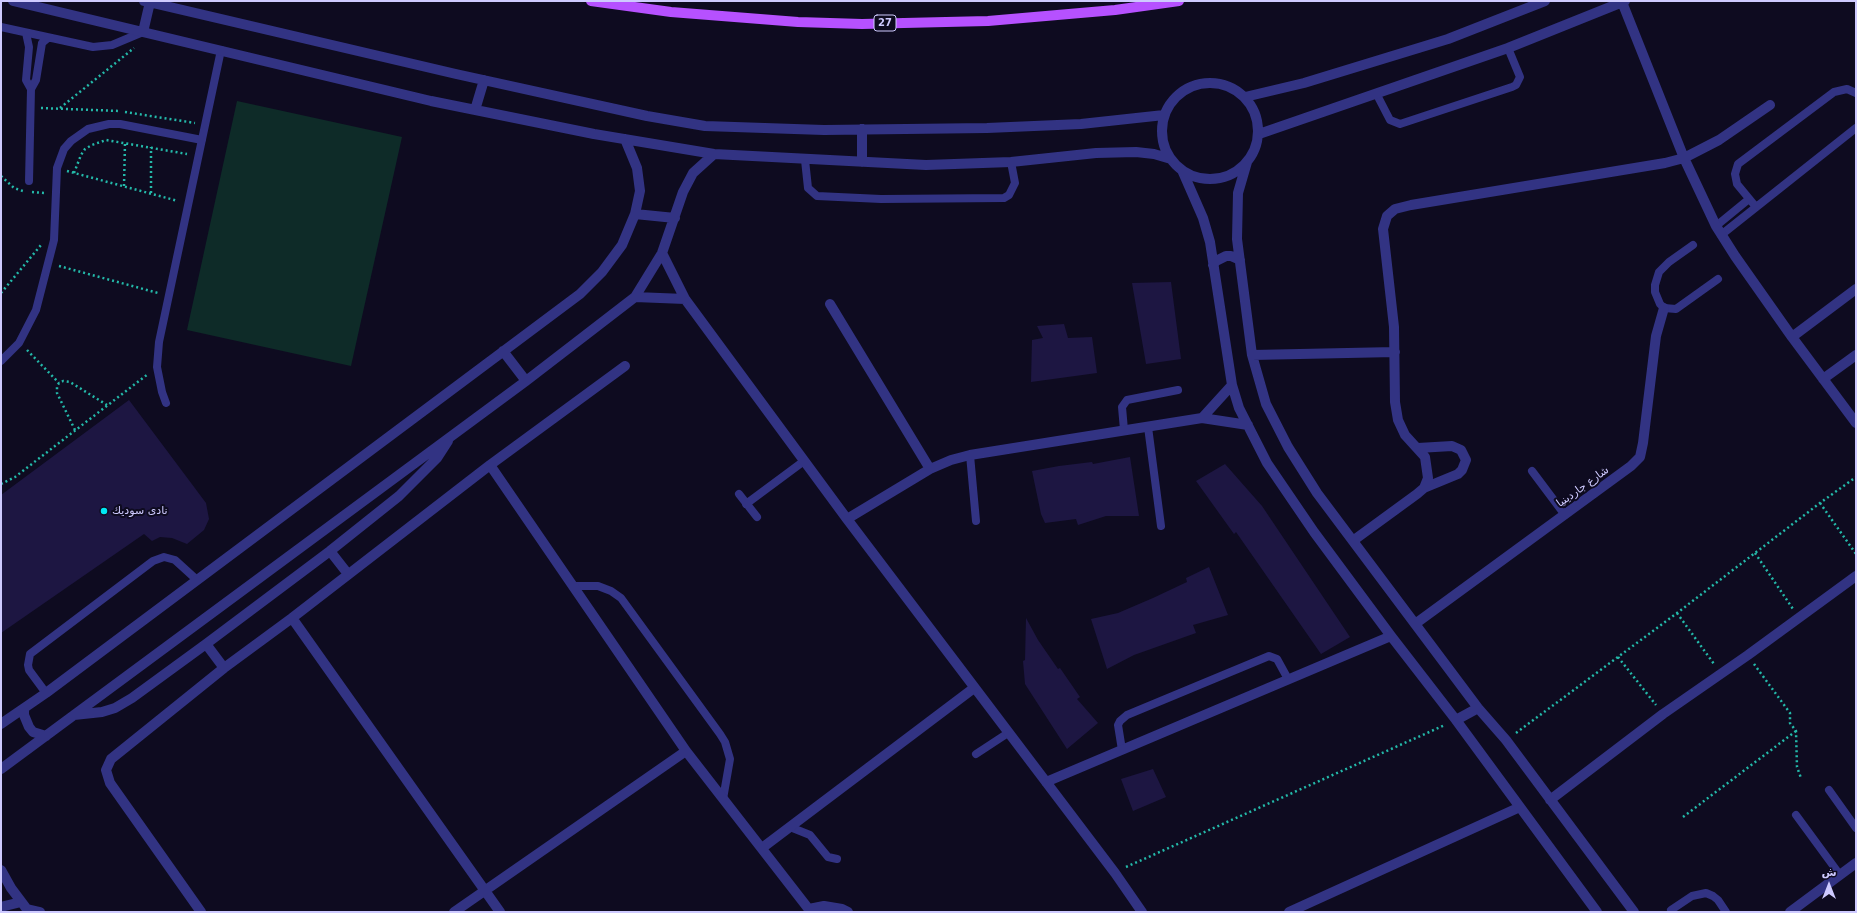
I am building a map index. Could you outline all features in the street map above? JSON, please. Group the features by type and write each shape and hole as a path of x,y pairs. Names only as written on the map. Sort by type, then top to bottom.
{"main road":[{"name":"27","path":"591,1 671,12 798,22 862,24 1004,20 1115,10 1179,1"}],"street":[{"path":"12,1 475,110 625,139 714,154 805,160 926,165 1011,162 1096,153 1136,152 1154,154 1171,159"},
{"path":"1245,97 1342,72 1448,39 1545,1"},
{"path":"143,32 147,2 484,80 648,116 705,126 794,129 987,128 1081,124 1164,116"},
{"path":"1259,134 1508,48 1624,2 1684,158 1718,230 1792,337 1856,423"},
{"path":"475,110 484,80"},
{"path":"1208,83 1225,85 1245,97 1253,108 1258,120 1259,134 1256,149 1247,162 1236,172 1223,177 1209,179 1195,176 1182,170 1171,159 1162,138 1162,127 1164,116 1177,96 1191,86 1208,83"},
{"path":"1424,488 1428,478 1428,469 1425,457 1405,435 1398,420 1395,402 1395,352 1383,229 1387,216 1395,209 1665,163 1684,158 1719,140 1770,105"},
{"path":"862,129 862,162"},
{"path":"1,724 46,693 580,294 602,272 622,245 636,214 640,191 637,168 625,139"},
{"path":"1,769 526,382 635,297 662,253 676,218 683,192 693,173 714,154"},
{"path":"1247,162 1238,193 1237,239 1252,355 1266,404 1288,447 1317,493 1354,540 1478,708 1506,740 1634,912"},
{"path":"1182,170 1203,218 1210,242 1232,386 1239,408 1268,463 1314,532 1391,636 1456,720 1596,912"},
{"path":"636,214 676,218"},
{"path":"662,253 685,299 846,519 1115,873 1142,912"},
{"path":"1213,265 1216,261 1226,256 1231,256 1240,260"},
{"path":"1792,337 1856,289"},
{"path":"635,297 685,299"},
{"path":"830,304 930,469"},
{"name":"شارع جاردينيا","path":"1415,624 1565,515 1631,466 1640,457 1656,336 1664,308"},
{"path":"503,351 526,382"},
{"path":"1252,355 1395,352"},
{"path":"1823,380 1856,355"},
{"path":"201,912 110,783 106,770 111,759 224,668 292,618 490,465 625,366"},
{"path":"1202,418 1232,386"},
{"path":"846,519 930,469 951,460 970,455 1202,418 1248,425"},
{"path":"74,714 102,712 115,708 132,698 206,644 399,496 423,474 437,458 451,436"},
{"path":"1354,540 1424,488 1458,474 1462,470 1466,460 1462,450 1452,446 1418,448"},
{"path":"490,465 686,751 810,911 824,906 842,909 848,912"},
{"path":"330,550 348,574"},
{"path":"1550,800 1663,714 1748,655 1856,576"},
{"path":"292,618 500,912"},
{"path":"1046,782 1391,636"},
{"path":"206,644 224,668"},
{"path":"762,848 974,688"},
{"path":"1456,720 1478,708"},
{"path":"24,709 24,715 33,732 46,736"},
{"path":"454,912 686,751"},
{"path":"1289,912 1520,808"},
{"path":"1790,912 1856,863"},
{"path":"1,870 26,908"},
{"path":"1,907 26,908 40,912"}],"lane":[{"path":"1,27 86,46 101,47 112,45 143,32"},
{"path":"26,33 29,47 26,80 31,89"},
{"path":"29,181 31,89 36,80 42,43 48,38"},
{"path":"1376,93 1390,120 1400,124 1512,87 1516,85 1520,77 1508,48"},
{"path":"166,403 162,392 157,367 159,342 221,50"},
{"path":"1756,207 1737,184 1735,179 1736,169 1742,161 1834,92 1848,89 1856,93"},
{"path":"1,361 19,343 36,310 49,263 55,227 57,168 64,149 71,141 79,134 99,125 120,124 202,140"},
{"path":"1718,230 1756,207 1856,128"},
{"path":"805,160 808,188 817,196 895,199 1004,198 1009,195 1014,183 1011,162"},
{"path":"1718,230 1749,199"},
{"path":"1694,245 1669,262 1659,272 1655,285 1656,298 1664,308 1670,309 1681,306 1718,279"},
{"path":"1124,430 1122,407 1127,400 1178,390"},
{"path":"1148,427 1161,526"},
{"path":"970,455 976,521"},
{"path":"746,504 804,461"},
{"path":"1532,471 1565,515"},
{"path":"739,494 756,517"},
{"path":"46,693 30,670 28,665 30,654 153,561 164,557 180,562 197,580"},
{"path":"573,586 598,586 622,598 726,742 730,759 723,799"},
{"path":"1122,750 1118,725 1123,718 1134,712 1269,656 1277,659 1288,679"},
{"path":"976,754 1008,733"},
{"path":"1829,790 1856,828"},
{"path":"1796,816 1840,875"},
{"path":"790,827 810,835 828,857 837,859"},
{"path":"1671,910 1692,896 1706,893 1718,900 1726,912"}],"path":[{"path":"60,108 127,56 139,42 143,32"},
{"path":"74,172 81,155 92,145 106,140 199,156"},
{"path":"124,186 125,143"},
{"path":"151,147 151,193"},
{"path":"57,168 188,204"},
{"path":"1,176 5,179"},
{"path":"1,293 55,227"},
{"path":"49,263 169,296"},
{"path":"19,343 59,383"},
{"path":"1,484 15,477 157,367"},
{"path":"59,383 63,381 70,382 107,405"},
{"path":"59,383 57,386 57,392 75,430"},
{"path":"1506,740 1677,613 1820,502 1856,478"},
{"path":"1820,502 1856,554"},
{"path":"1755,552 1798,618"},
{"path":"1677,613 1721,673"},
{"path":"1748,655 1790,712 1790,723 1796,731 1797,766 1801,778"},
{"path":"1618,656 1663,714"},
{"path":"1115,873 1456,720"},
{"path":"1683,817 1796,731"}],"green space":[{"path":"237,101 402,137 351,366 187,330"}],"building":[{"path":"1171,282 1181,359 1146,364 1132,283"},
{"path":"1064,324 1068,338 1092,337 1097,373 1031,382 1032,340 1043,338 1037,326"},
{"name":"نادى سوديك","path":"129,400 206,503 209,519 204,530 187,544 172,538 160,537 152,541 144,534 1,633 1,495"},
{"path":"1130,457 1139,516 1106,516 1078,525 1076,519 1045,523 1041,514 1032,471 1092,462 1093,464"},
{"path":"1225,464 1262,506 1350,637 1321,654 1236,532 1234,534 1196,481"},
{"path":"1209,567 1228,615 1193,625 1196,633 1134,655 1107,669 1091,619 1118,613 1153,598 1187,582 1186,578"},
{"path":"1026,618 1038,640 1080,697 1077,699 1098,723 1067,749 1025,684 1023,661 1025,660"},
{"path":"1153,769 1166,797 1133,811 1121,779"}],"place":[{"name":"نادى سوديك","path":"104,511"}]}
